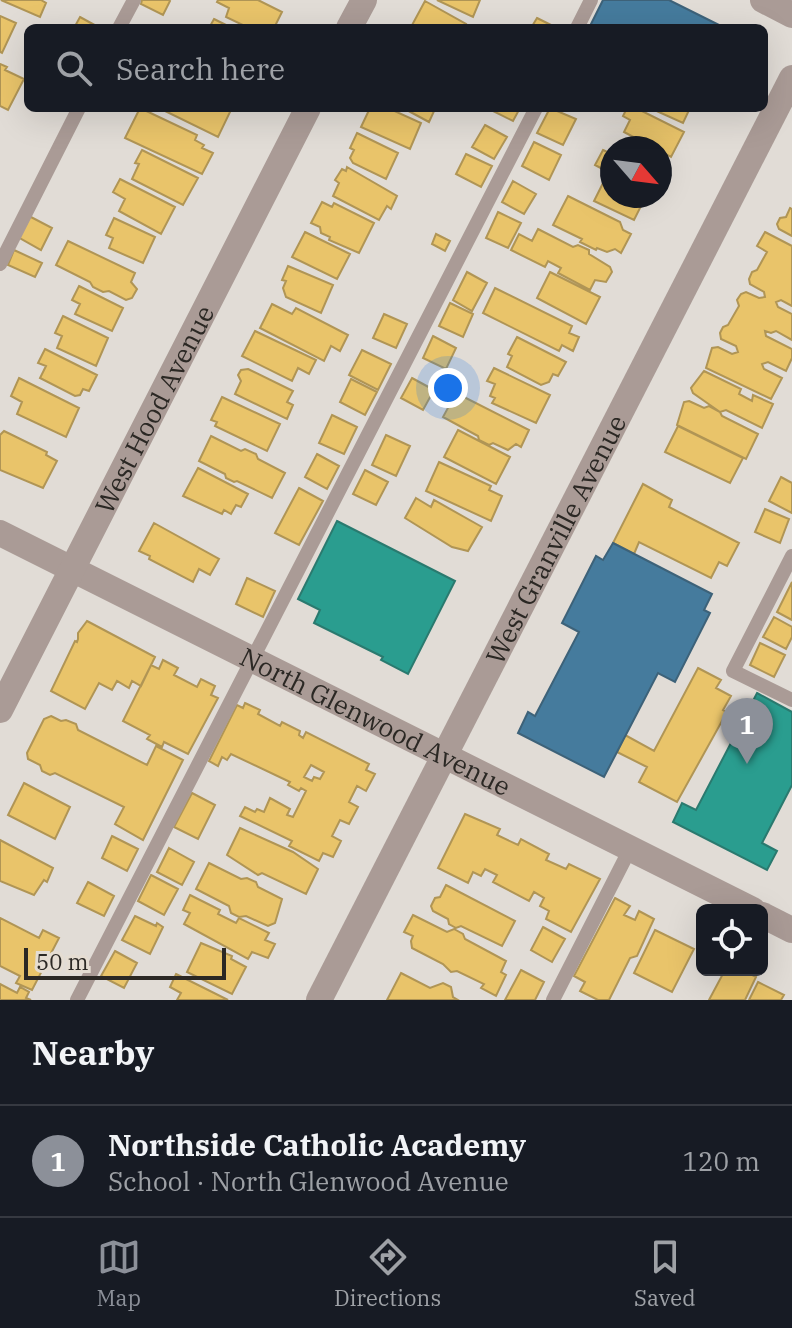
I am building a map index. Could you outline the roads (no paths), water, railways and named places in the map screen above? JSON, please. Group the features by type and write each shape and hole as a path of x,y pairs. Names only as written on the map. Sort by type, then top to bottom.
{"street":[{"path":"351,24 364,0"},
{"path":"763,0 792,15"},
{"name":"West Granville Avenue","path":"319,1000 792,78"},
{"name":"West Hood Avenue","path":"0,710 306,112"},
{"name":"North Glenwood Avenue","path":"0,533 741,904"},
{"path":"768,918 792,930"}],"lane":[{"path":"121,24 134,0"},
{"path":"579,24 591,0"},
{"path":"0,264 77,112"},
{"path":"77,1000 534,112"},
{"path":"792,556 733,671 792,700"},
{"path":"553,1000 630,849"}],"place":[{"name":"Northside Catholic Academy","path":"747,764"}]}
